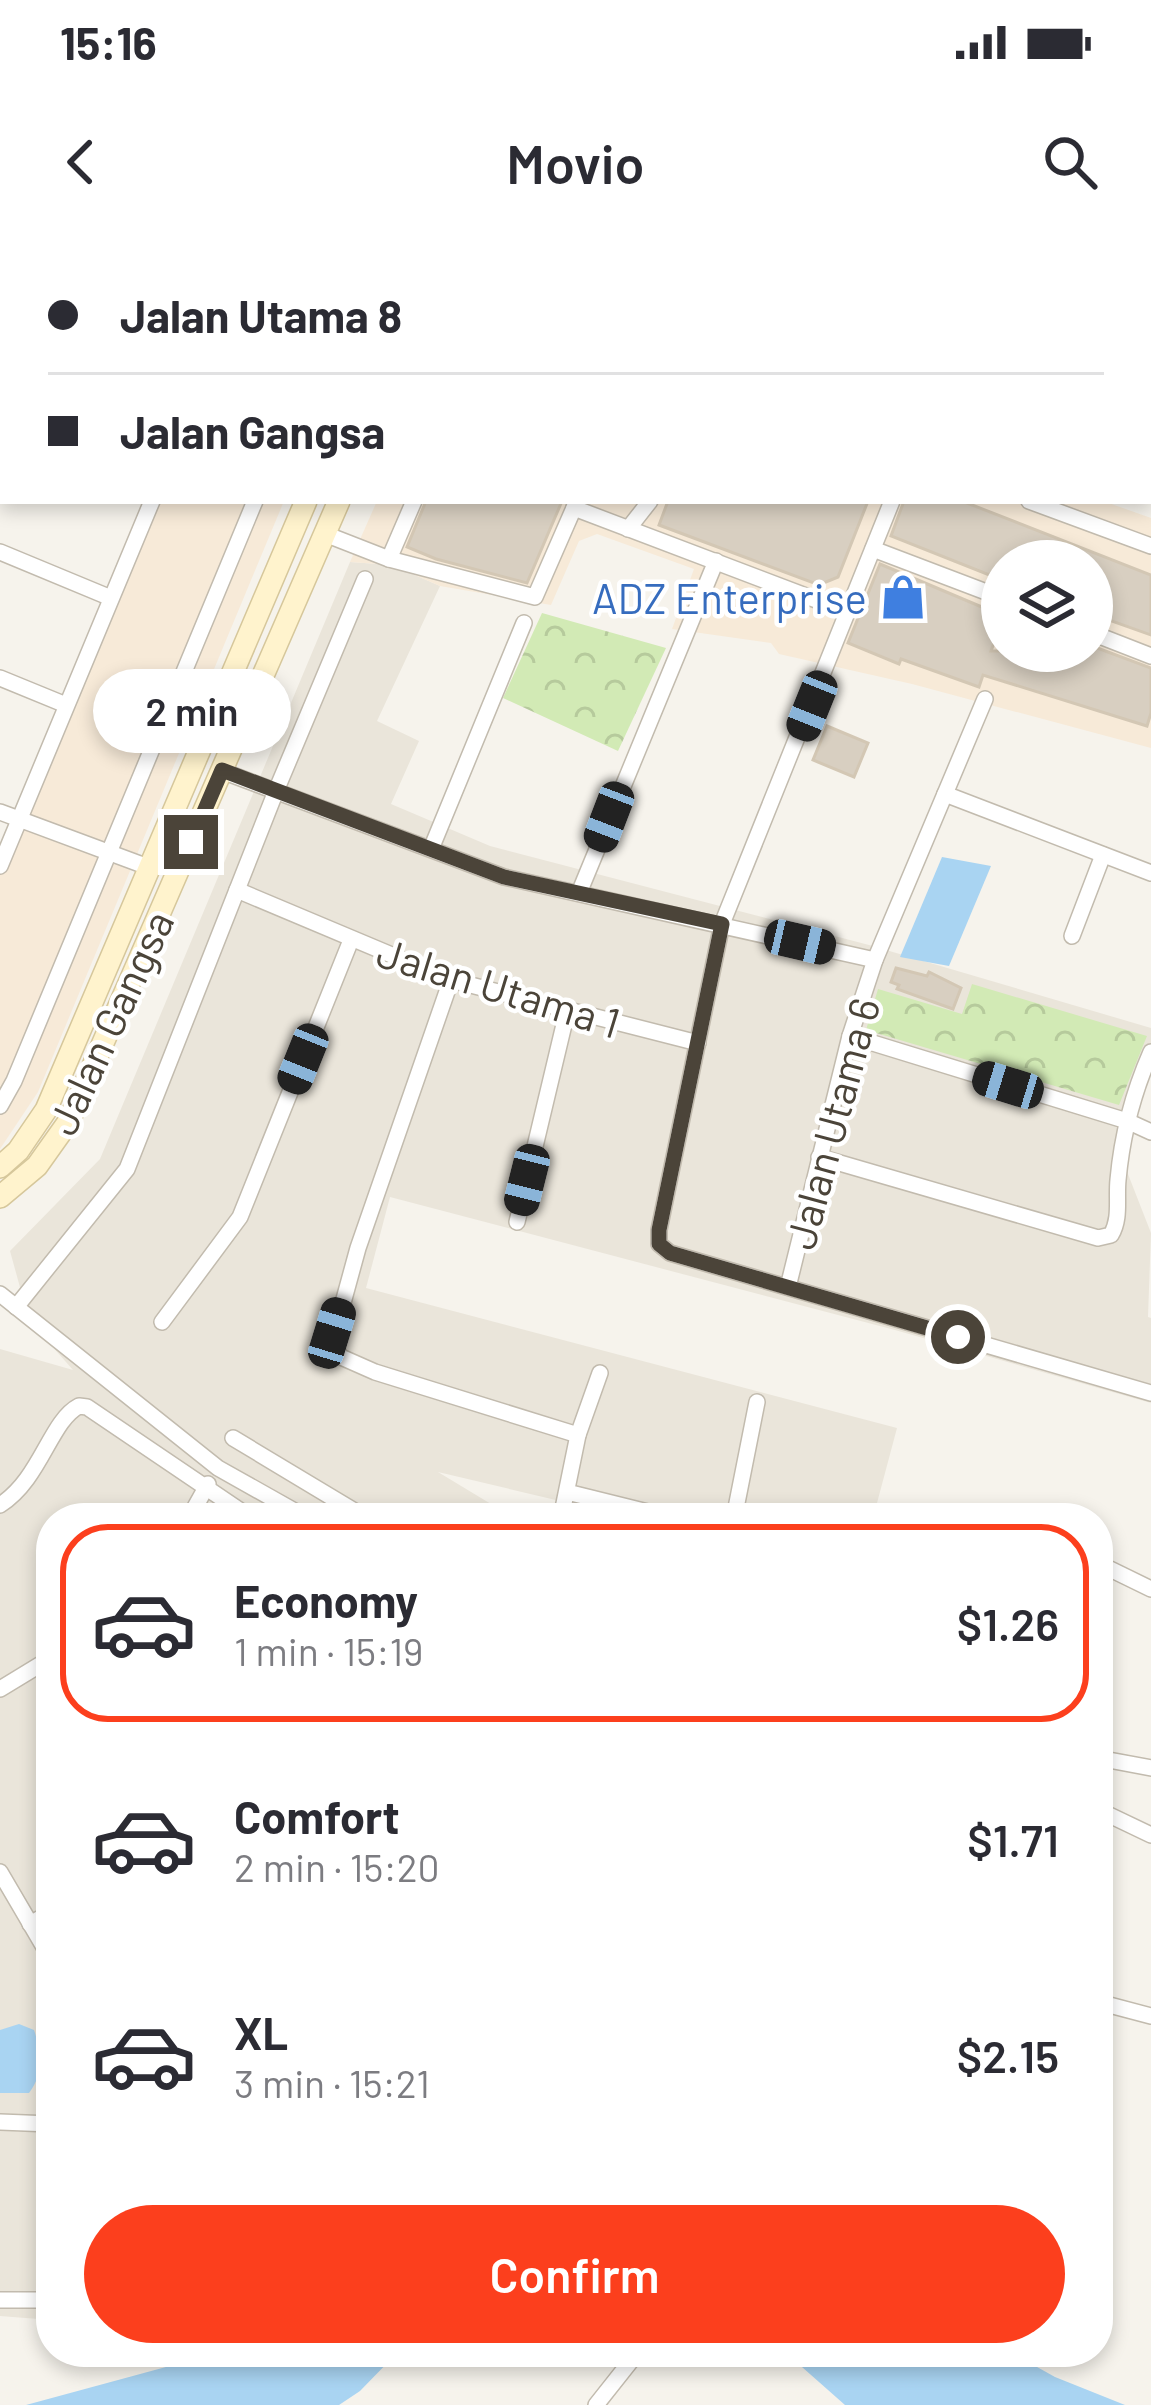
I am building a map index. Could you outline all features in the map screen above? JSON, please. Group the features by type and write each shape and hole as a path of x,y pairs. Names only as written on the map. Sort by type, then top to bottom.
{"main road":[{"name":"Jalan Gangsa","path":"0,1167 46,1110 305,504"},
{"name":"Jalan Gangsa","path":"0,1197 38,1166 68,1120 338,504"}],"street":[{"path":"0,866 151,504"},
{"path":"0,1106 254,504"},
{"path":"389,560 413,504"},
{"path":"325,534 389,560 535,597 575,504 628,529 848,612"},
{"path":"628,529 648,504"},
{"path":"891,504 722,924 659,1244 670,1253 1151,1393"},
{"path":"1036,504 1151,546"},
{"path":"873,549 981,590"},
{"path":"0,552 111,598"},
{"path":"579,893 716,561"},
{"path":"16,1307 128,1169 365,579"},
{"path":"431,849 524,623"},
{"path":"1113,641 1151,656"},
{"path":"0,677 66,705"},
{"name":"Jalan Utama 6","path":"788,1288 850,1036 875,959 985,699"},
{"path":"222,770 504,877 875,959"},
{"path":"945,794 1151,873"},
{"path":"0,812 148,867"},
{"path":"1072,936 1103,855"},
{"name":"Jalan Utama 1","path":"237,890 451,980 698,1043"},
{"path":"162,1322 240,1217 351,940"},
{"path":"451,980 358,1248 332,1343 341,1357 375,1372 578,1435"},
{"path":"517,1222 567,1012"},
{"path":"850,1036 1151,1132"},
{"path":"819,1157 1098,1238 1111,1235 1117,1225 1127,1121 1136,1084 1151,1052"},
{"path":"0,1294 218,1468 280,1503"},
{"path":"564,1503 578,1435 600,1372"},
{"path":"737,1503 757,1402"},
{"path":"0,1505 25,1485 66,1414 80,1406 226,1503"},
{"path":"233,1438 341,1503"},
{"path":"198,1503 218,1468"},
{"path":"567,1492 611,1503"},
{"path":"1113,1570 1151,1589"},
{"path":"0,1689 36,1667"},
{"path":"1113,1761 1151,1768"},
{"path":"1113,1817 1151,1835"},
{"path":"0,1872 36,1934"},
{"path":"30,1924 36,1921"},
{"path":"1113,2006 1151,2016"},
{"path":"0,2122 36,2123"},
{"path":"0,2300 36,2300"},
{"path":"596,2405 626,2367"}],"shaded area":[{"path":"144,504 283,504 38,1092 0,1149 0,850"},
{"path":"376,504 1111,504 1151,518 1151,748 779,654 771,643 672,629 694,569 597,534 579,541 551,605 440,586 392,565 350,562"},
{"path":"350,562 392,565 440,586 377,721 419,741 391,804 490,846 869,945 1151,1028 1151,1066 1134,1118 1126,1169 1151,1233 1151,1403 390,1197 366,1288 897,1428 877,1503 560,1503 438,1472 489,1503 36,1503 36,2319 0,2316 0,1349 73,1370 29,1320 10,1251 100,1159"}],"green space":[{"path":"542,613 666,648 618,751 503,698"},
{"path":"972,984 1147,1036 1119,1105 866,1030 878,989 962,1014"}],"water":[{"path":"942,857 991,866 949,966 900,957"},
{"path":"19,2024 34,2030 36,2080 29,2093 0,2093 0,2030"},
{"path":"166,2367 383,2367 339,2405 26,2405"},
{"path":"802,2367 1037,2367 1125,2405 845,2405"}],"building":[{"path":"425,504 561,504 527,583 407,547"},
{"path":"667,504 867,504 838,577 819,585 659,525"},
{"path":"903,504 970,504 1062,540 981,540 981,572 891,536"},
{"path":"1113,560 1151,575 1151,635 1113,621"},
{"path":"880,564 981,607 981,672 1113,672 1113,654 1151,668 1151,713 1147,726 983,675 979,687 901,659 899,664 848,643"},
{"path":"827,726 868,743 854,777 813,760"},
{"path":"896,968 927,976 929,972 961,988 953,1009 897,989 899,985 891,982"}],"place":[{"name":"ADZ Enterprise","path":"903,597"}],"route":[{"path":"191,842 222,770 504,877 722,924 659,1244 670,1253 958,1337"}]}
